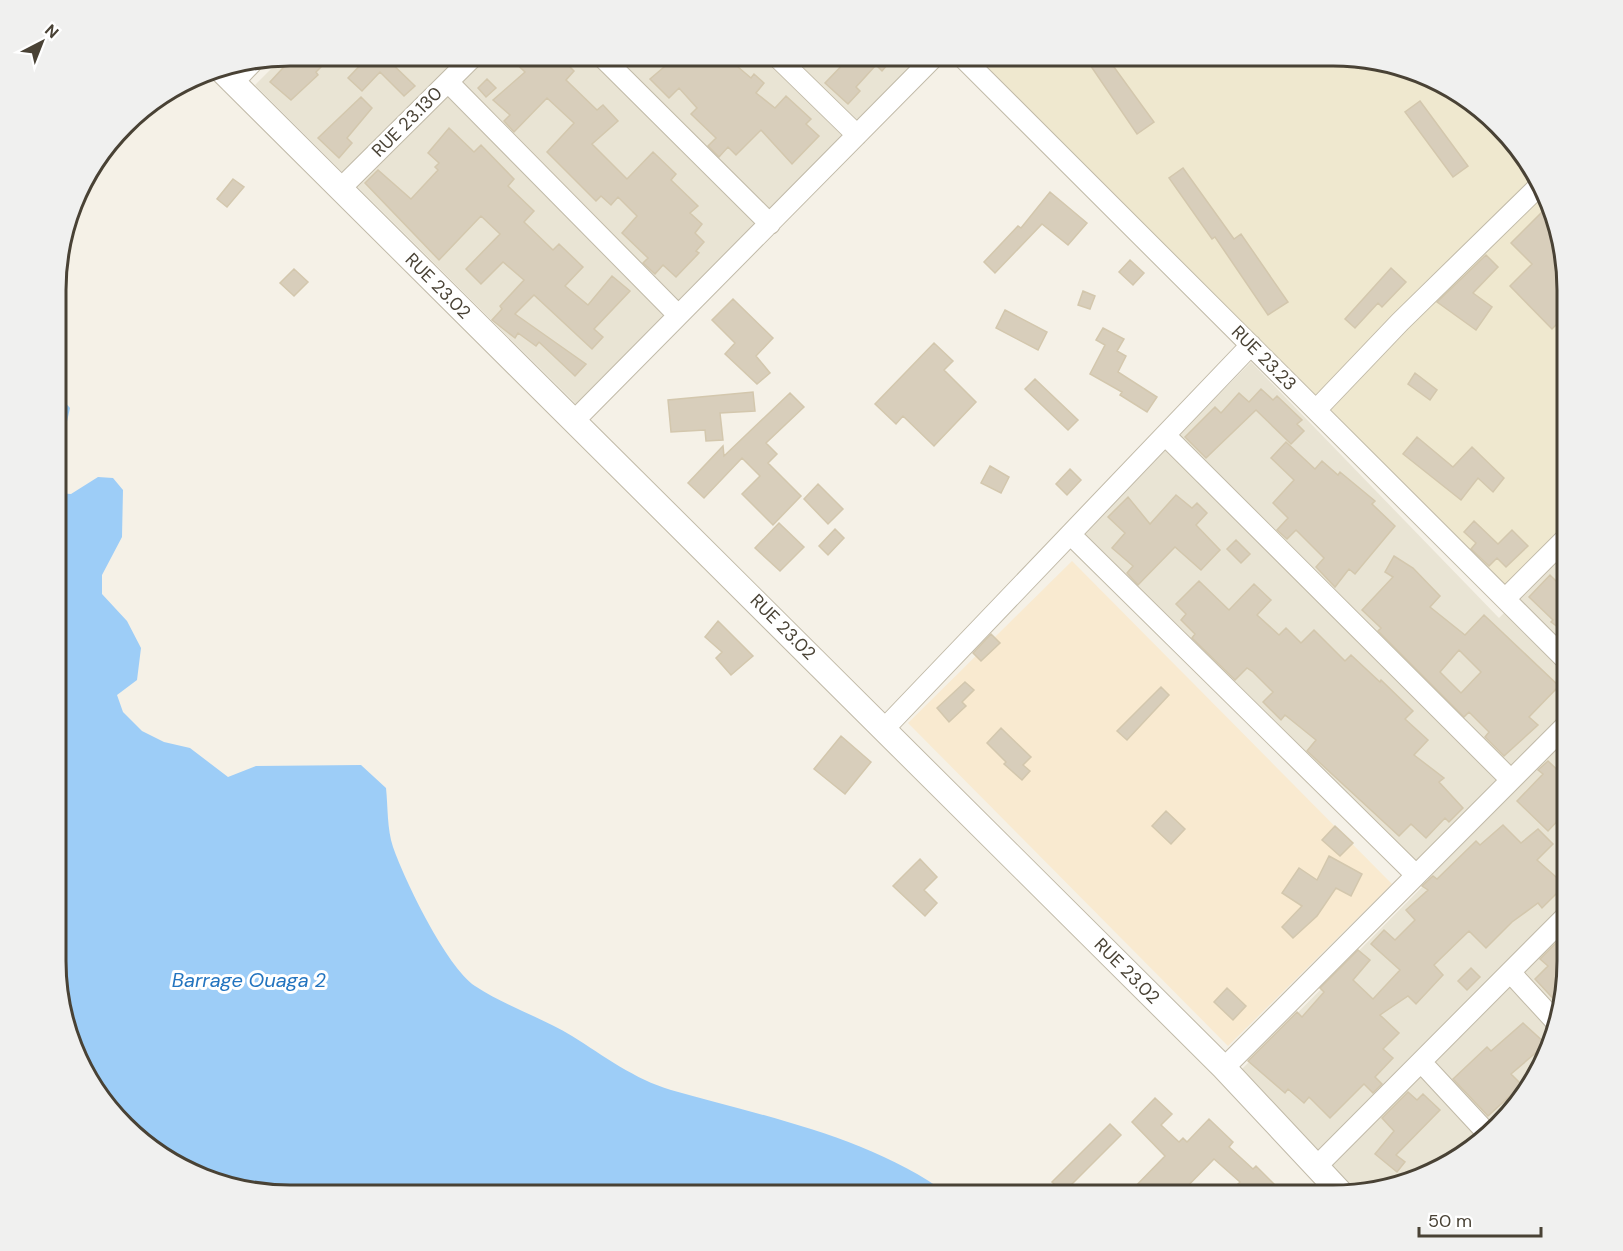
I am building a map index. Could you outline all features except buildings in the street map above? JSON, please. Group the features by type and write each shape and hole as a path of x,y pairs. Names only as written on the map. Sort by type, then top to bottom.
{"street":[{"name":"RUE 23.130","path":"340,189 464,66"},
{"path":"611,66 770,224"},
{"path":"786,66 857,135"},
{"path":"574,421 677,314 770,224 925,66"},
{"name":"RUE 23.23","path":"971,66 1557,651"},
{"name":"RUE 23.02","path":"227,76 885,728 1224,1068 1334,1185"},
{"path":"448,82 677,314"},
{"path":"1316,410 1400,322 1534,192"},
{"path":"885,728 1251,345"},
{"path":"1165,435 1511,780"},
{"path":"1071,535 1416,875"},
{"path":"1505,599 1557,547"},
{"path":"1224,1068 1557,734"},
{"path":"1317,1166 1557,925"},
{"path":"1510,972 1550,1015"},
{"path":"1422,1063 1482,1128"}],"shaded area":[{"path":"275,66 918,66 581,409 255,85"},
{"path":"984,66 1348,66 1377,70 1419,83 1445,96 1469,112 1501,142 1519,165 1540,204 1553,246 1557,275 1557,535 1504,588"},
{"path":"1251,362 1499,618 1557,560 1557,976 1553,1005 1540,1047 1519,1086 1481,1129 1445,1155 1405,1173 1377,1181 1347,1185 1241,1070 1429,880 1082,533"},
{"path":"1072,561 1392,884 1228,1046 908,723"}],"water":[{"path":"66,403 70,408 66,426"},
{"name":"Barrage Ouaga 2","path":"98,477 113,478 123,490 122,537 102,575 102,594 127,621 141,648 137,680 117,695 123,712 142,731 164,742 190,748 228,777 256,766 361,765 386,788 391,840 417,901 439,942 464,976 475,986 498,1000 560,1029 644,1080 671,1090 779,1119 851,1143 886,1158 934,1185 275,1185 246,1181 204,1168 154,1139 122,1109 96,1073 78,1033 70,1005 66,976 66,494 71,494"}]}
